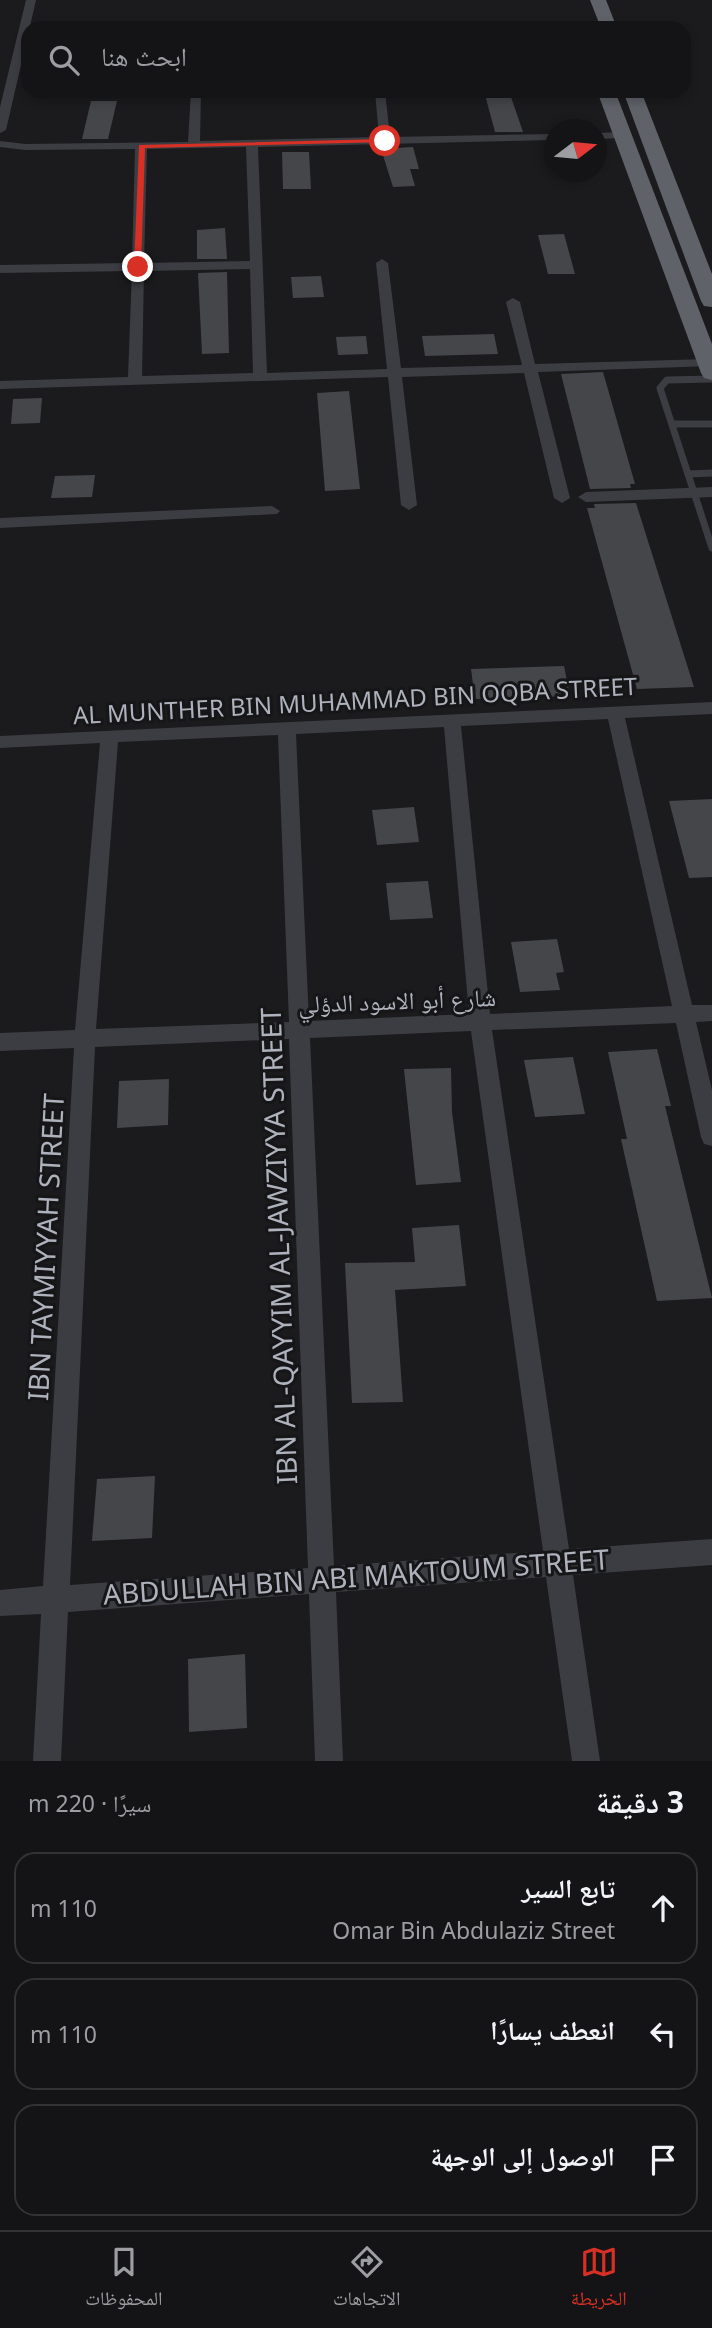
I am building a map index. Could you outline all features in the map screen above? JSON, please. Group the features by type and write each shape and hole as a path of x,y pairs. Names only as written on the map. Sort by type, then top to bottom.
{"highway":[{"path":"598,0 606,21"},
{"path":"609,98 711,372"},
{"path":"635,98 712,302"}],"street":[{"path":"24,21 31,0"},
{"path":"0,130 15,89 15,48 21,30"},
{"path":"194,145 196,98"},
{"path":"381,98 385,141"},
{"path":"607,136 622,135"},
{"path":"0,144 141,146 544,137"},
{"path":"252,144 260,377"},
{"path":"135,381 141,146"},
{"path":"382,263 410,505"},
{"path":"0,269 256,265"},
{"path":"513,302 562,498"},
{"path":"0,385 530,368 711,372"},
{"path":"586,497 712,492"},
{"path":"0,523 272,511"},
{"name":"AL MUNTHER BIN MUHAMMAD BIN OQBA STREET","path":"0,742 712,708"},
{"path":"615,712 712,1137"},
{"path":"452,720 480,1023 586,1761"},
{"name":"IBN AL-QAYYIM AL-JAWZIYYA STREET","path":"287,728 329,1761"},
{"name":"IBN TAYMIYYAH STREET","path":"47,1761 85,1038 110,736"},
{"name":"شارع أبو الاسود الدؤلي","path":"0,1042 712,1013"},
{"name":"ABDULLAH BIN ABI MAKTOUM STREET","path":"0,1603 712,1552"}],"lane":[{"path":"711,372 673,379 661,385 712,548"},
{"path":"672,424 712,424"},
{"path":"688,474 712,473"}],"building":[{"path":"486,98 511,98 523,132 495,132"},
{"path":"91,101 117,101 108,139 82,139"},
{"path":"413,147 419,169 410,169 415,186 393,187 381,149"},
{"path":"282,152 309,152 311,189 283,189"},
{"path":"225,228 227,259 197,259 197,230"},
{"path":"564,234 575,274 548,274 538,235"},
{"path":"227,272 229,353 202,354 198,273"},
{"path":"321,276 324,297 293,298 291,277"},
{"path":"494,334 498,354 425,356 422,336"},
{"path":"366,336 368,354 338,355 336,337"},
{"path":"603,372 635,484 630,484 631,488 590,489 561,374"},
{"path":"349,391 360,489 325,491 317,393"},
{"path":"42,398 40,423 11,424 13,399"},
{"path":"95,475 92,497 51,498 55,476"},
{"path":"636,503 694,687 637,689 587,508 595,508 594,504"},
{"path":"564,666 570,696 475,699 471,669"},
{"path":"712,799 712,877 689,878 669,801"},
{"path":"414,807 419,842 377,845 372,810"},
{"path":"428,881 433,918 390,920 386,883"},
{"path":"557,939 564,972 556,973 560,990 520,992 511,942"},
{"path":"657,1049 671,1106 665,1106 712,1298 657,1301 621,1139 627,1139 608,1052"},
{"path":"573,1057 585,1114 535,1117 524,1060"},
{"path":"451,1068 452,1112 461,1182 416,1185 404,1069"},
{"path":"169,1079 168,1125 117,1128 119,1081"},
{"path":"459,1225 466,1286 395,1290 403,1402 352,1403 345,1263 415,1262 412,1228"},
{"path":"155,1476 152,1538 92,1541 97,1479"},
{"path":"245,1654 247,1728 189,1732 188,1659"}],"route":[{"path":"138,267 141,146 385,141"}]}
